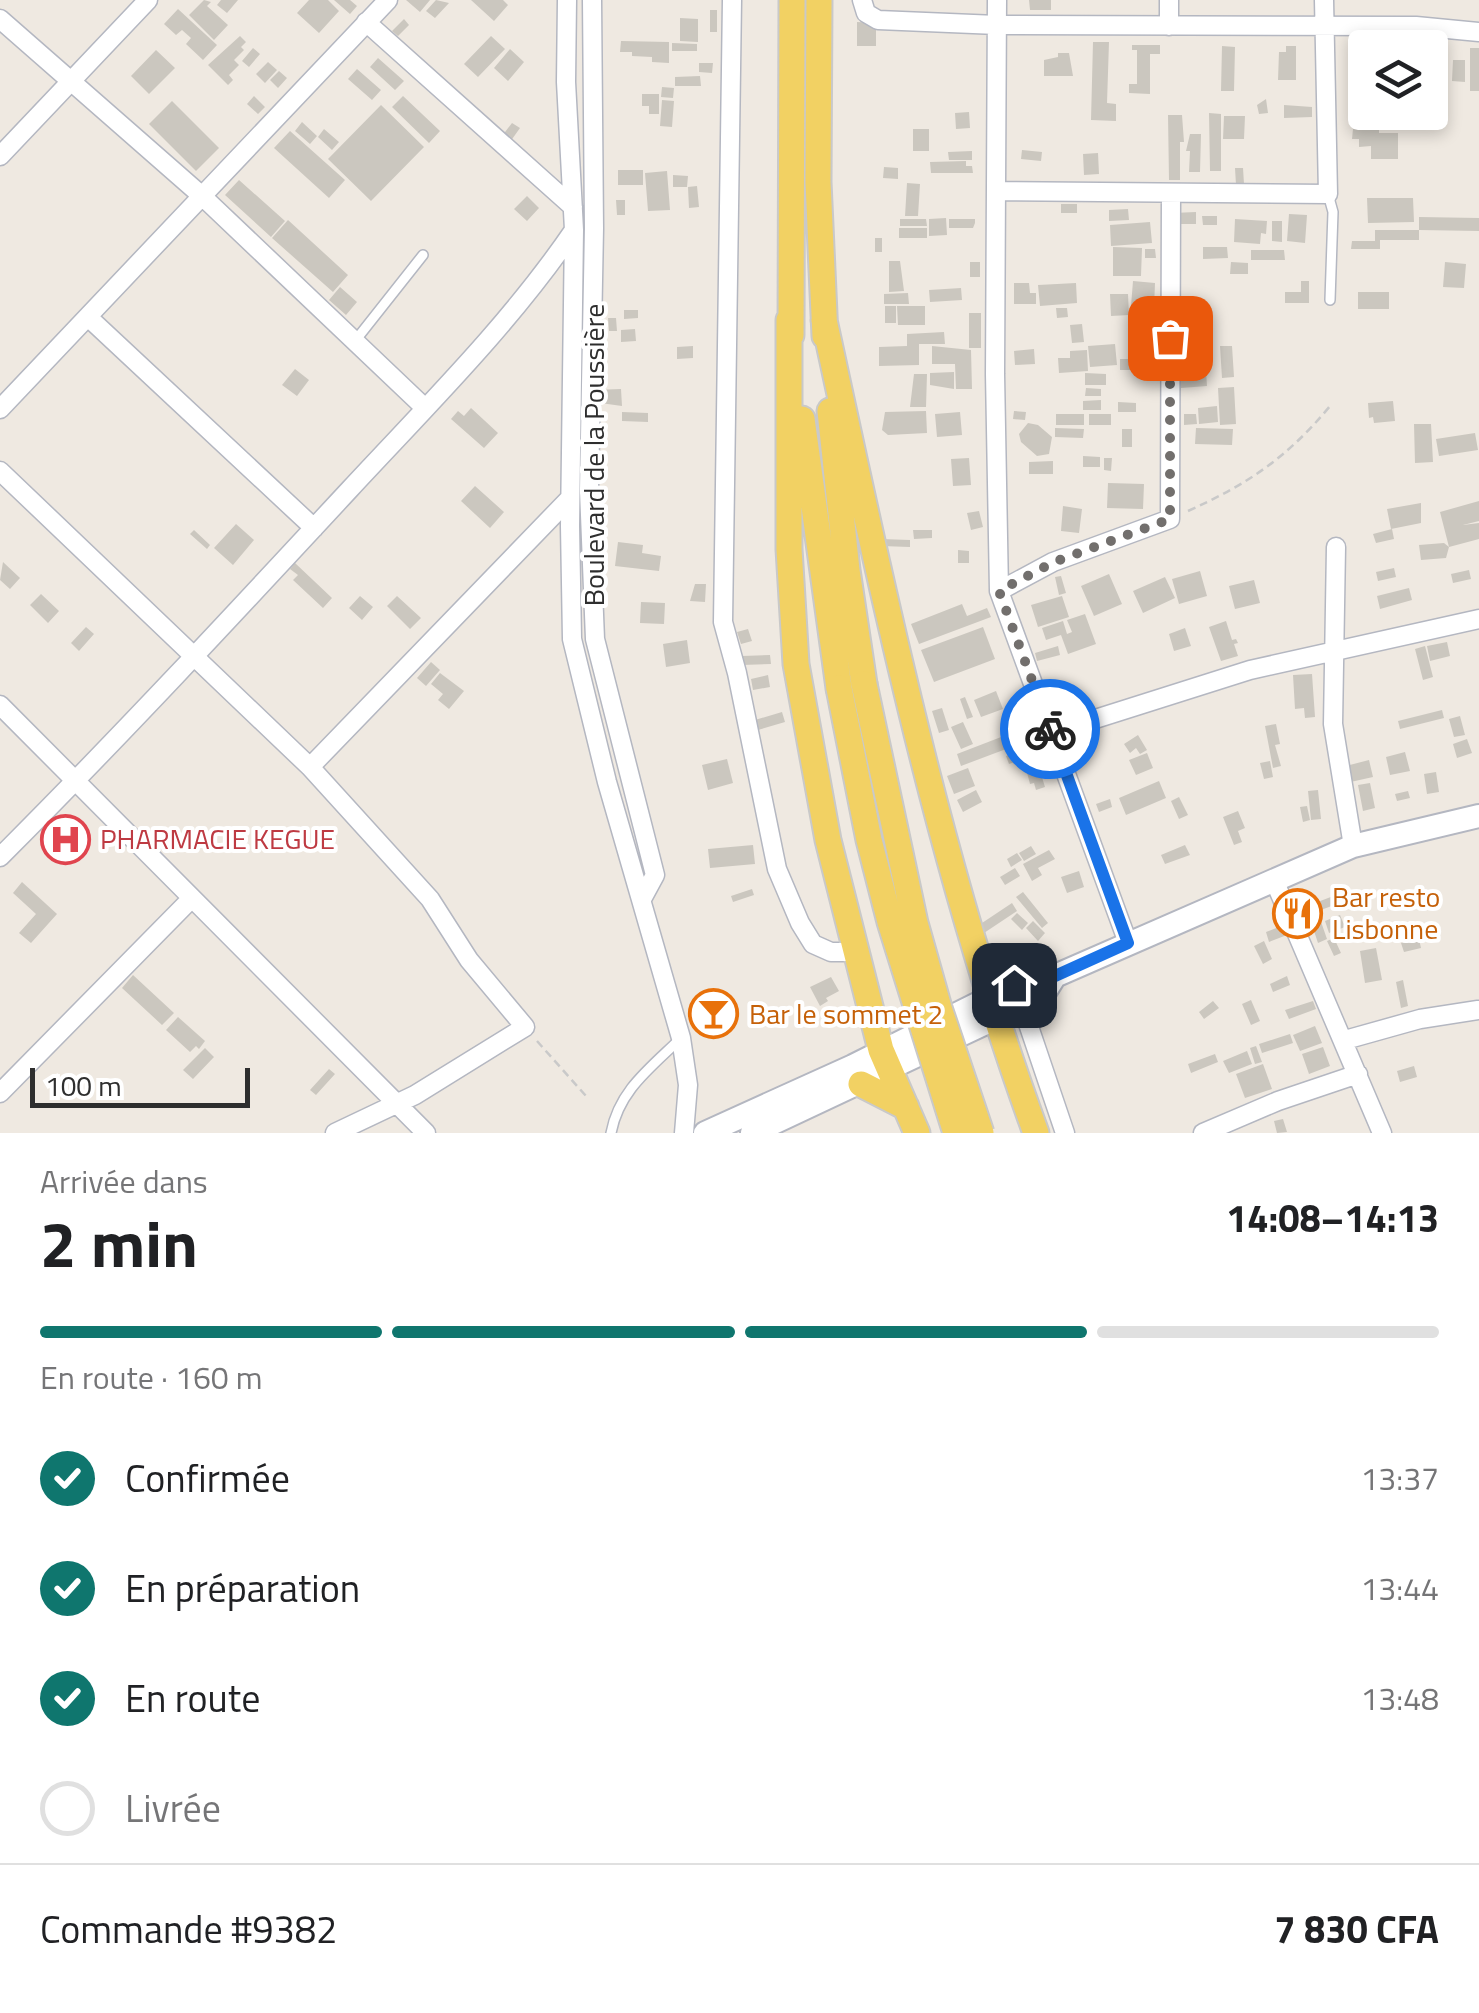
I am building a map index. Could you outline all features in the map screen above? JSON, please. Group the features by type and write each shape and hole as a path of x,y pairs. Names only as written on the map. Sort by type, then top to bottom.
{"main road":[{"path":"792,0 789,549 796,664 828,840 885,1060 917,1133"},
{"path":"819,0 818,182 824,320 851,686 869,840 890,922 956,1133"},
{"path":"789,320 851,686 939,1008 982,1133"},
{"path":"824,320 884,598 992,1010 1036,1133"},
{"path":"706,1133 885,1060 992,1010 1018,996 1035,975 1055,976 1353,846 1479,816"},
{"path":"978,956 1018,996"},
{"path":"761,1131 861,1084 885,1060"},
{"path":"861,1084 906,1107"}],"street":[{"path":"0,156 148,0"},
{"path":"0,409 388,0"},
{"name":"Boulevard de la Poussière","path":"567,0 566,82 574,230 572,639 607,782 681,1038 688,1086 684,1133"},
{"name":"Boulevard de la Poussière","path":"592,0 594,228 589,490 595,639 655,875 642,899"},
{"path":"732,0 723,622 777,869 813,944 831,952 858,952"},
{"path":"862,0 866,12 878,20 1416,26 1479,32"},
{"path":"997,0 999,591 1128,943"},
{"path":"1169,0 1169,26"},
{"path":"998,191 1328,194 1324,0"},
{"path":"0,20 202,196 425,408"},
{"path":"366,22 573,207"},
{"path":"999,591 1054,562 1170,519 1170,193"},
{"path":"0,857 425,408 550,265 574,230 594,228"},
{"path":"88,316 314,528"},
{"path":"0,472 310,766 430,899 468,960 525,1026 397,1104 335,1133"},
{"path":"310,766 570,498"},
{"path":"1336,547 1334,743 1353,846"},
{"path":"1052,733 1250,670 1479,619"},
{"path":"0,706 426,1133"},
{"path":"1274,880 1382,1133"},
{"path":"0,1093 192,898"},
{"path":"1018,996 1065,1133"},
{"path":"1345,1040 1420,1019 1478,1010"},
{"path":"0,1063 15,1076"},
{"path":"1203,1133 1278,1101 1358,1074"}],"lane":[{"path":"1328,194 1333,212 1330,300"},
{"path":"355,341 423,255"},
{"path":"610,1133 628,1089 681,1038"}],"path":[{"path":"1170,519 1250,481 1284,455 1330,406"},
{"path":"525,1026 586,1096"}],"building":[{"path":"204,0 211,2 207,6 228,25 214,40 189,15"},
{"path":"221,0 238,0 227,13 217,5"},
{"path":"309,0 328,0 339,11 319,33 297,13"},
{"path":"334,0 350,0 357,6 350,14"},
{"path":"406,0 430,0 420,12"},
{"path":"436,0 449,3 435,18 426,11"},
{"path":"471,0 503,0 508,5 494,21"},
{"path":"1029,0 1051,0 1051,10 1030,10"},
{"path":"178,9 217,45 203,60 186,44 191,38 182,30 176,35 164,24"},
{"path":"710,10 717,10 717,32 710,32"},
{"path":"680,18 698,19 698,42 680,41"},
{"path":"404,19 409,25 398,36 392,31"},
{"path":"857,22 876,23 876,46 857,46"},
{"path":"240,36 246,42 234,60 239,65 229,75 233,80 228,85 208,65"},
{"path":"491,36 505,49 478,77 464,64"},
{"path":"621,41 669,42 669,63 620,52"},
{"path":"1093,42 1109,42 1107,103 1116,104 1116,121 1091,120"},
{"path":"672,43 697,44 697,51 672,51"},
{"path":"1132,45 1160,45 1160,54 1150,54 1150,94 1129,93 1129,84 1137,84 1137,50 1132,50"},
{"path":"1222,46 1235,47 1234,91 1221,91"},
{"path":"1286,46 1296,46 1296,80 1278,80 1279,52 1286,52"},
{"path":"253,48 260,54 249,67 242,61"},
{"path":"1470,48 1479,48 1479,91 1470,91"},
{"path":"510,49 524,62 508,81 494,68"},
{"path":"156,50 175,68 149,94 131,76"},
{"path":"1058,53 1069,53 1073,76 1044,76 1044,60 1058,57"},
{"path":"378,58 404,81 395,90 370,67"},
{"path":"1453,60 1465,60 1465,82 1452,81"},
{"path":"268,62 277,70 265,83 256,74"},
{"path":"699,63 713,63 712,73 699,72"},
{"path":"357,69 381,90 372,100 348,79"},
{"path":"279,71 287,78 278,88 270,80"},
{"path":"700,76 701,86 675,86 675,77"},
{"path":"662,87 674,88 673,98 661,97"},
{"path":"642,94 659,94 659,114 649,114 649,106 642,106"},
{"path":"254,96 265,107 258,114 247,104"},
{"path":"403,96 440,131 429,143 392,107"},
{"path":"1266,99 1268,113 1259,114 1257,105"},
{"path":"662,100 674,101 672,127 660,126"},
{"path":"172,101 219,148 196,171 149,124"},
{"path":"381,105 424,147 371,201 328,159"},
{"path":"1284,105 1312,107 1312,117 1284,118"},
{"path":"969,112 970,128 956,129 955,113"},
{"path":"1209,113 1221,114 1221,171 1210,171"},
{"path":"1168,115 1182,115 1180,180 1169,180"},
{"path":"1224,116 1245,116 1244,139 1223,139"},
{"path":"302,122 317,136 310,144 295,131"},
{"path":"512,123 520,128 510,142 502,136"},
{"path":"324,129 339,142 332,150 318,137"},
{"path":"913,129 929,129 929,151 913,151"},
{"path":"1353,130 1398,133 1398,159 1371,159 1371,146 1359,147 1359,139 1352,139"},
{"path":"290,131 345,180 329,198 274,148"},
{"path":"1190,134 1201,134 1200,172 1189,172 1190,151 1186,151"},
{"path":"1022,150 1042,152 1041,161 1021,159"},
{"path":"972,151 972,160 949,160 948,152"},
{"path":"1098,153 1099,174 1084,175 1083,154"},
{"path":"966,161 973,173 931,173 930,162"},
{"path":"884,167 898,168 898,179 883,178"},
{"path":"1235,168 1243,168 1244,184 1236,185"},
{"path":"618,170 643,170 643,185 618,185"},
{"path":"667,171 670,210 648,211 645,173"},
{"path":"673,175 688,176 687,187 673,187"},
{"path":"239,180 285,221 271,237 225,195"},
{"path":"907,183 920,184 918,216 905,216"},
{"path":"697,186 699,207 689,208 688,187"},
{"path":"527,196 539,208 527,221 514,209"},
{"path":"1367,198 1413,198 1414,222 1368,223"},
{"path":"616,200 625,200 625,215 617,215"},
{"path":"1061,204 1077,204 1077,213 1061,213"},
{"path":"1128,209 1129,220 1109,221 1109,210"},
{"path":"1196,212 1196,224 1173,224 1173,213"},
{"path":"1289,214 1307,215 1305,243 1287,241"},
{"path":"1202,216 1217,216 1217,225 1203,225"},
{"path":"1419,217 1479,218 1479,231 1419,230"},
{"path":"946,218 947,235 929,236 929,219"},
{"path":"900,219 926,219 927,226 900,226"},
{"path":"949,219 975,219 975,223 973,228 949,228"},
{"path":"1235,219 1267,221 1260,244 1234,242"},
{"path":"288,220 348,275 333,292 272,238"},
{"path":"1272,221 1282,221 1282,242 1272,241"},
{"path":"1150,222 1152,243 1111,246 1110,225"},
{"path":"899,228 927,228 927,238 899,238"},
{"path":"1375,230 1419,230 1419,240 1380,240 1380,249 1351,249 1352,241 1375,241"},
{"path":"875,238 882,238 882,252 875,252"},
{"path":"1113,247 1142,248 1141,276 1113,276"},
{"path":"1203,247 1227,247 1228,258 1203,259"},
{"path":"1145,249 1155,249 1156,258 1145,258"},
{"path":"1251,250 1284,250 1285,260 1251,260"},
{"path":"889,261 900,261 904,291 889,292"},
{"path":"970,262 980,262 980,277 970,277"},
{"path":"1231,262 1248,263 1248,274 1230,274"},
{"path":"1445,262 1466,264 1464,288 1443,287"},
{"path":"1133,281 1155,283 1154,308 1131,306"},
{"path":"1301,281 1309,281 1309,303 1285,303 1285,292 1301,292"},
{"path":"1014,283 1029,283 1030,293 1036,293 1036,304 1014,304"},
{"path":"1076,283 1077,303 1040,306 1038,285"},
{"path":"340,287 357,302 346,315 329,300"},
{"path":"961,288 962,300 930,302 929,290"},
{"path":"1358,292 1389,292 1389,309 1358,309"},
{"path":"908,293 909,304 884,304 884,294"},
{"path":"1110,294 1128,294 1129,315 1111,316"},
{"path":"885,306 896,306 896,323 885,323"},
{"path":"897,306 925,306 925,325 898,325"},
{"path":"1056,308 1067,308 1068,317 1057,318"},
{"path":"624,310 638,310 638,318 624,319"},
{"path":"1136,312 1158,312 1158,324 1135,323"},
{"path":"969,313 981,313 981,348 969,348"},
{"path":"608,318 616,318 617,331 609,331"},
{"path":"1082,324 1084,342 1072,343 1070,325"},
{"path":"635,329 636,341 621,342 621,330"},
{"path":"944,332 945,344 919,344 919,365 879,366 879,347 907,346 907,334"},
{"path":"1180,343 1204,343 1204,354 1181,354"},
{"path":"1115,344 1117,365 1090,367 1088,346"},
{"path":"693,346 693,358 677,359 677,347"},
{"path":"932,346 971,350 972,389 956,389 955,364 932,364"},
{"path":"1220,346 1232,346 1234,377 1222,378"},
{"path":"1034,349 1035,364 1015,365 1014,351"},
{"path":"1087,350 1088,371 1059,373 1058,358 1070,358 1070,351"},
{"path":"1120,359 1150,359 1150,370 1120,370"},
{"path":"295,369 309,380 297,396 282,385"},
{"path":"1206,371 1207,386 1181,388 1180,372"},
{"path":"954,372 954,389 930,385 930,373"},
{"path":"1085,373 1106,374 1106,385 1085,385"},
{"path":"914,374 927,374 926,407 910,407"},
{"path":"1234,387 1236,424 1220,425 1218,388"},
{"path":"1086,388 1101,389 1101,396 1085,396"},
{"path":"621,389 622,406 593,402 593,390"},
{"path":"1101,400 1101,410 1083,410 1083,401"},
{"path":"1393,401 1395,421 1374,423 1373,417 1369,418 1368,403"},
{"path":"1118,402 1136,403 1136,412 1118,412"},
{"path":"1217,406 1218,422 1199,424 1198,408"},
{"path":"471,408 498,433 484,448 451,419 458,411 464,416"},
{"path":"926,411 927,433 888,435 882,430 885,412"},
{"path":"1014,411 1026,412 1025,420 1013,419"},
{"path":"622,412 648,413 648,422 622,421"},
{"path":"960,412 962,435 937,437 935,414"},
{"path":"1056,414 1084,414 1084,425 1056,425"},
{"path":"1089,414 1111,414 1111,425 1089,425"},
{"path":"1184,414 1196,414 1197,424 1184,425"},
{"path":"1028,423 1038,425 1052,437 1049,454 1037,456 1021,442 1019,434"},
{"path":"1414,424 1431,424 1433,462 1415,463"},
{"path":"1055,428 1084,429 1083,438 1055,437"},
{"path":"1196,428 1233,429 1232,445 1195,444"},
{"path":"1122,429 1132,429 1132,447 1122,447"},
{"path":"1475,433 1478,450 1439,456 1436,439"},
{"path":"1083,456 1100,457 1100,467 1083,467"},
{"path":"969,458 971,485 953,486 951,459"},
{"path":"1104,458 1112,458 1111,471 1104,470"},
{"path":"1053,461 1053,474 1029,474 1029,462"},
{"path":"1108,483 1144,484 1143,509 1107,508"},
{"path":"475,486 504,512 490,528 461,501"},
{"path":"1479,501 1479,521 1463,525 1479,523 1479,539 1449,547 1440,512"},
{"path":"1421,503 1421,523 1391,529 1387,509"},
{"path":"1063,506 1082,509 1079,533 1061,531"},
{"path":"979,511 983,527 971,530 967,513"},
{"path":"236,524 254,540 233,565 214,548"},
{"path":"1392,529 1394,539 1376,543 1373,534"},
{"path":"194,530 210,545 207,549 190,534"},
{"path":"913,530 932,530 932,538 914,539"},
{"path":"881,539 910,540 910,547 881,546"},
{"path":"618,542 643,545 642,553 661,556 659,571 615,566"},
{"path":"1444,543 1449,547 1446,558 1421,560 1419,545"},
{"path":"958,550 969,551 969,563 958,563"},
{"path":"3,562 20,578 10,589 0,580"},
{"path":"295,563 332,598 323,608 293,580 298,575 290,569"},
{"path":"1394,568 1396,577 1378,581 1376,572"},
{"path":"1469,570 1471,579 1453,583 1451,574"},
{"path":"1200,571 1207,596 1179,604 1172,579"},
{"path":"1109,574 1122,604 1094,616 1081,586"},
{"path":"1061,576 1066,593 1059,595 1055,577"},
{"path":"1165,577 1175,598 1143,613 1133,591"},
{"path":"1254,580 1260,603 1235,609 1229,586"},
{"path":"695,584 706,584 705,602 690,601"},
{"path":"1409,588 1412,600 1380,609 1377,596"},
{"path":"41,594 59,611 48,623 30,605"},
{"path":"360,596 373,607 362,620 349,608"},
{"path":"397,596 421,618 410,629 387,606"},
{"path":"1062,596 1069,617 1038,627 1031,605"},
{"path":"641,602 665,603 664,624 640,623"},
{"path":"962,604 967,616 987,608 991,617 919,644 911,624"},
{"path":"1085,614 1096,644 1068,654 1061,635 1046,640 1042,628 1063,621 1067,634 1072,632 1067,620"},
{"path":"1226,621 1232,640 1238,643 1234,644 1238,656 1221,661 1209,627"},
{"path":"86,627 94,634 79,651 71,643"},
{"path":"983,627 995,659 934,682 921,650"},
{"path":"1185,628 1191,646 1174,651 1169,634"},
{"path":"748,629 752,641 741,644 737,632"},
{"path":"687,640 690,663 666,667 663,644"},
{"path":"1447,642 1450,656 1430,661 1427,646"},
{"path":"1058,646 1060,655 1037,661 1035,653"},
{"path":"1425,646 1433,677 1423,680 1415,649"},
{"path":"770,655 771,664 742,665 742,656"},
{"path":"431,662 440,670 426,686 417,678"},
{"path":"440,673 464,691 449,709 438,700 443,694 431,684"},
{"path":"1312,674 1315,717 1305,718 1304,708 1295,709 1293,675"},
{"path":"768,675 770,687 753,690 751,679"},
{"path":"996,691 1003,709 981,717 974,700"},
{"path":"965,697 973,717 967,719 960,699"},
{"path":"942,708 949,730 939,733 932,711"},
{"path":"1442,710 1444,718 1400,729 1398,721"},
{"path":"782,712 785,722 758,730 755,720"},
{"path":"1460,716 1465,735 1454,737 1449,719"},
{"path":"963,722 973,744 961,749 951,727"},
{"path":"1276,724 1280,744 1275,745 1281,766 1273,768 1265,726"},
{"path":"1022,729 1027,741 961,766 957,754"},
{"path":"1138,735 1147,750 1140,754 1136,748 1130,753 1124,744"},
{"path":"1467,739 1472,753 1457,758 1453,744"},
{"path":"1025,750 1027,758 1009,764 1006,756"},
{"path":"1405,752 1410,771 1390,775 1386,757"},
{"path":"1147,753 1153,768 1136,775 1129,760"},
{"path":"727,759 733,783 708,790 702,765"},
{"path":"1369,760 1373,777 1346,783 1342,767"},
{"path":"1037,761 1045,787 1036,790 1034,783 1030,784 1025,765"},
{"path":"1270,761 1273,777 1264,779 1260,763"},
{"path":"968,768 975,786 954,794 947,776"},
{"path":"1436,772 1439,792 1427,794 1424,774"},
{"path":"1159,781 1166,798 1126,815 1119,798"},
{"path":"1370,783 1375,808 1363,811 1358,785"},
{"path":"976,790 982,802 963,812 957,800"},
{"path":"1318,790 1321,819 1311,820 1308,791"},
{"path":"1408,791 1410,798 1397,801 1395,794"},
{"path":"1179,797 1188,815 1179,819 1171,801"},
{"path":"1110,799 1112,807 1099,812 1096,804"},
{"path":"1307,806 1310,820 1303,822 1300,807"},
{"path":"1238,811 1245,828 1238,831 1242,842 1234,845 1223,817"},
{"path":"753,845 755,864 710,868 708,849"},
{"path":"1185,845 1190,855 1165,864 1161,855"},
{"path":"1031,846 1036,854 1024,861 1019,853"},
{"path":"1049,850 1055,859 1038,868 1042,875 1032,881 1023,864"},
{"path":"1017,853 1022,860 1011,867 1007,859"},
{"path":"1015,868 1020,876 1005,885 1000,877"},
{"path":"1079,871 1084,887 1067,893 1061,877"},
{"path":"22,882 57,914 31,943 19,933 36,914 13,893"},
{"path":"752,889 754,895 733,902 731,896"},
{"path":"1023,892 1048,923 1042,928 1016,897"},
{"path":"1336,895 1340,903 1318,911 1315,903"},
{"path":"1012,903 1017,911 978,937 973,929"},
{"path":"1017,913 1028,923 1022,930 1011,919"},
{"path":"1318,913 1327,939 1318,943 1309,916"},
{"path":"1340,915 1345,927 1329,933 1325,921"},
{"path":"1033,921 1045,933 1038,941 1026,928"},
{"path":"1284,925 1287,935 1269,942 1266,932"},
{"path":"1334,938 1341,953 1334,956 1327,941"},
{"path":"1419,939 1421,948 1404,952 1401,943"},
{"path":"1264,941 1272,959 1263,964 1254,946"},
{"path":"1376,948 1382,980 1365,983 1360,951"},
{"path":"133,975 174,1013 162,1025 122,988"},
{"path":"1287,976 1290,985 1273,992 1270,984"},
{"path":"831,977 839,991 820,1006 810,987"},
{"path":"1403,980 1408,1006 1401,1008 1396,982"},
{"path":"1251,1000 1260,1021 1251,1025 1242,1004"},
{"path":"1213,1001 1219,1008 1204,1019 1199,1012"},
{"path":"1313,1001 1316,1009 1289,1019 1285,1010"},
{"path":"178,1017 205,1041 199,1049 196,1046 190,1052 166,1030"},
{"path":"1315,1026 1322,1043 1300,1051 1293,1035"},
{"path":"1290,1034 1293,1043 1262,1053 1259,1044"},
{"path":"1256,1046 1262,1062 1255,1064 1250,1048"},
{"path":"1323,1047 1330,1066 1309,1074 1302,1054"},
{"path":"205,1048 214,1057 193,1079 183,1070"},
{"path":"1247,1051 1252,1064 1229,1073 1223,1061"},
{"path":"1215,1054 1218,1062 1191,1073 1188,1064"},
{"path":"1263,1064 1272,1089 1245,1098 1236,1074"},
{"path":"1414,1066 1417,1077 1400,1082 1397,1071"},
{"path":"329,1069 335,1074 316,1095 310,1090"},
{"path":"1283,1119 1287,1132 1277,1133 1274,1121"}],"way so far":[{"path":"1050,729 999,591 1054,562 1170,519 1170,338"}],"place":[{"name":"PHARMACIE KEGUE","path":"65,839"},
{"name":"Bar resto Lisbonne","path":"1297,913"},
{"name":"Bar le sommet 2","path":"714,1014"}],"route":[{"path":"1014,985 1035,975 1055,976 1128,943 1050,729"}]}
